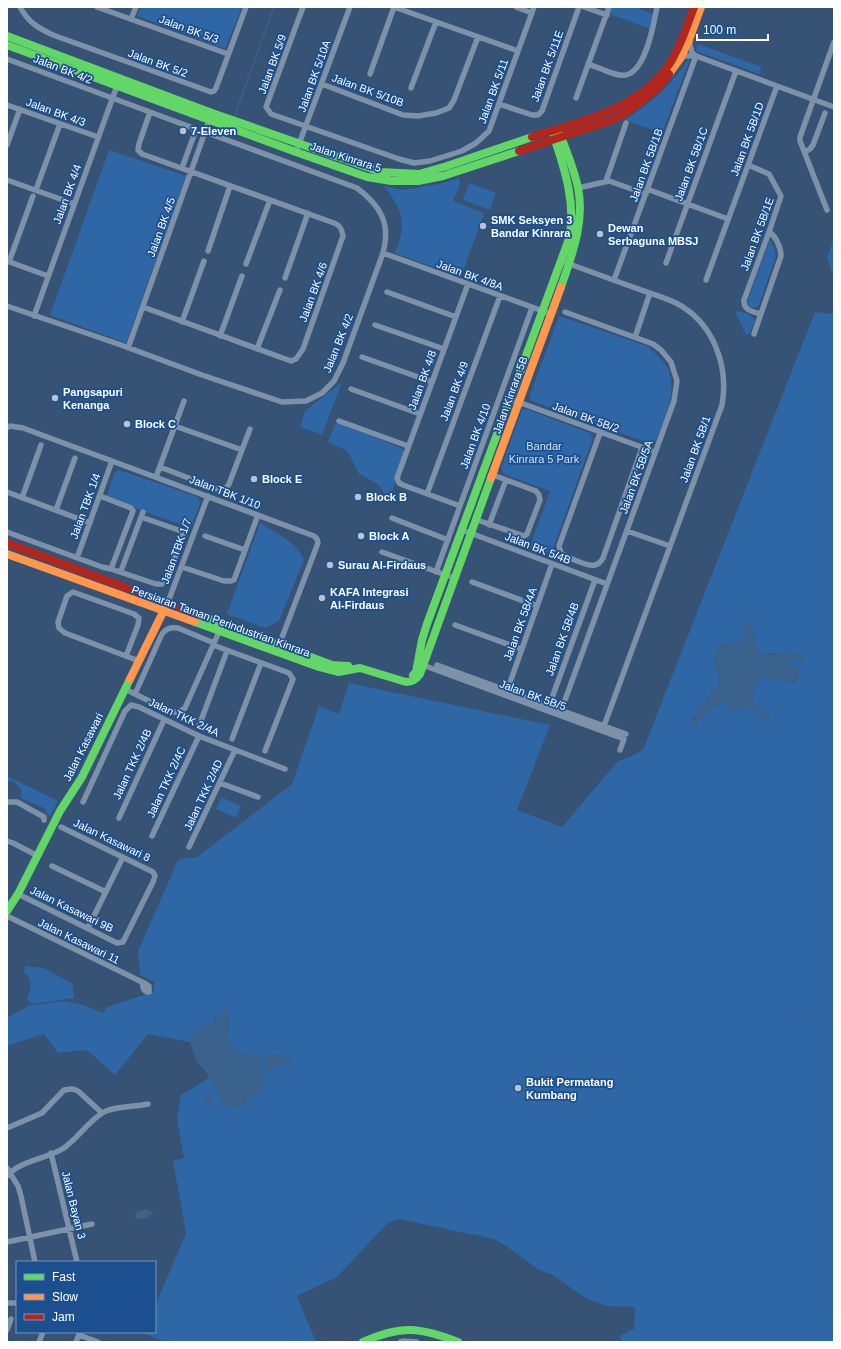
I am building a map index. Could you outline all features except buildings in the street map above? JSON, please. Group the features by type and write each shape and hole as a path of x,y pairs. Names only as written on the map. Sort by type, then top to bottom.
{"street":[{"name":"Jalan BK 5/2","path":"20,7 27,19 38,28 52,35 211,92 214,92 216,88 246,7"},
{"name":"Jalan BK 5/3","path":"97,7 228,54"},
{"path":"131,19 136,7"},
{"name":"Jalan BK 5/9","path":"303,7 266,107 271,114 306,127"},
{"name":"Jalan BK 5/10A","path":"296,152 350,7"},
{"path":"370,74 394,7 518,51"},
{"path":"516,7 533,10"},
{"name":"Jalan BK 5/11E","path":"499,104 532,116 538,115 542,111 579,7"},
{"path":"576,98 608,11 584,7"},
{"path":"588,64 621,75 628,74 635,69 645,52 653,31 657,7"},
{"name":"Jalan Kinrara 5","path":"7,36 296,152 379,180 418,182 443,176 540,143 556,134 618,107 646,90 670,64 679,46 694,7"},
{"name":"Jalan Kinrara 5","path":"211,117 299,144 370,170 419,174 556,134 575,132 612,120 635,106 657,89 680,59 690,40 701,7"},
{"name":"Jalan BK 5/11","path":"306,127 414,163 430,161 462,151 476,143 489,131 533,10"},
{"path":"411,88 436,22"},
{"name":"Jalan BK 5/10B","path":"322,84 403,115 418,116 436,113 449,108 454,100 478,37"},
{"path":"690,40 691,50 696,56"},
{"path":"827,210 800,141 800,136 834,44"},
{"name":"Jalan Kinrara 5","path":"7,45 119,82"},
{"path":"680,59 685,56 696,56 834,107"},
{"name":"Jalan BK 5B/1B","path":"614,280 696,56"},
{"name":"Jalan BK 4/2","path":"7,59 190,126 194,130 194,134 182,168"},
{"name":"Jalan BK 5B/1C","path":"666,263 736,71"},
{"name":"Jalan BK 4/4","path":"34,316 119,82"},
{"name":"Jalan BK 5B/1D","path":"706,280 777,86"},
{"name":"Jalan BK 4/3","path":"7,105 98,137"},
{"path":"7,145 20,109"},
{"name":"Jalan BK 4/6","path":"143,307 257,350 291,361 296,359 303,349 343,236 342,230 337,224 142,154 138,150 139,144 150,112"},
{"path":"805,152 813,145 825,113"},
{"name":"Jalan BK 4/5","path":"128,348 211,117"},
{"path":"606,181 626,122"},
{"path":"37,186 60,124"},
{"name":"Jalan BK 4/2","path":"7,306 282,402 306,401 322,393 338,374 383,253 386,243 386,233 382,216 374,203 357,188 205,132"},
{"path":"540,143 561,149 575,132"},
{"name":"Jalan Kinrara 5B","path":"420,664 422,640 510,399 543,311 576,242 580,223 578,188 556,134"},
{"name":"Jalan Kinrara 5B","path":"420,664 477,520 551,314 565,263 572,224 568,187 561,149"},
{"name":"Jalan BK 5B/1E","path":"748,165 769,174 781,196 743,304 747,309 761,314"},
{"path":"7,180 74,204"},
{"path":"578,188 606,181 613,182 688,204 728,219"},
{"path":"208,251 230,186"},
{"path":"33,196 8,262 48,276"},
{"path":"246,264 270,200"},
{"path":"284,278 308,213"},
{"path":"754,334 781,254 774,236 769,232"},
{"name":"Jalan BK 4/8A","path":"383,253 551,314"},
{"path":"182,322 204,261"},
{"name":"Jalan BK 5B/1","path":"565,263 676,303 686,309 702,324 718,354 723,371 724,390 722,405 604,726"},
{"path":"220,336 242,276"},
{"name":"Jalan BK 4/8","path":"427,494 399,483 398,475 468,284"},
{"path":"257,350 280,290"},
{"path":"387,292 456,317"},
{"path":"635,337 650,294"},
{"name":"Jalan BK 4/9","path":"427,494 500,296"},
{"name":"Jalan BK 4/10","path":"436,572 532,308"},
{"name":"Jalan BK 5B/5A","path":"561,711 674,401 677,381 671,362 667,355 653,344 565,312"},
{"path":"375,325 444,349"},
{"path":"362,357 432,382"},
{"path":"351,389 420,414"},
{"name":"Jalan BK 5B/2","path":"510,399 655,452"},
{"path":"156,477 184,401"},
{"path":"339,421 408,446"},
{"path":"175,426 242,450"},
{"name":"Jalan TBK 1/10","path":"8,427 23,428 314,536 318,543 276,652"},
{"path":"160,467 223,490 229,484 250,429"},
{"path":"600,433 559,546 561,553 578,561 594,565 598,564 603,558 642,448"},
{"path":"22,498 41,445"},
{"path":"56,510 75,458"},
{"name":"Jalan TBK 1/4","path":"76,558 112,461"},
{"path":"477,520 524,536 527,534 540,500 538,493 493,475"},
{"path":"490,525 506,480"},
{"path":"7,492 90,523"},
{"path":"427,494 460,506"},
{"path":"100,496 132,508 133,511 111,569"},
{"name":"Jalan TBK 1/7","path":"163,612 182,567 208,496"},
{"path":"121,572 142,514 193,536"},
{"path":"182,567 224,581 231,581 236,576 258,515"},
{"path":"392,518 448,540"},
{"name":"Jalan BK 5/4B","path":"462,530 607,584"},
{"path":"627,531 670,546"},
{"path":"7,532 102,567 156,584 162,584 167,579 184,532"},
{"path":"205,536 245,550"},
{"name":"Persiaran Taman Perindustrian Kinrara","path":"7,543 168,602 332,665 341,666 359,663 408,678 416,672 420,664"},
{"path":"382,552 454,578"},
{"name":"Persiaran Taman Perindustrian Kinrara","path":"7,554 163,612 333,671 360,668 410,682 416,679 420,674 420,664"},
{"name":"Jalan BK 5B/4A","path":"507,691 552,564"},
{"name":"Jalan BK 5B/4B","path":"549,706 595,580"},
{"path":"472,582 537,606"},
{"path":"126,656 138,625 139,618 134,614 73,592 67,596 58,622 59,628 65,633 139,661"},
{"name":"Jalan Kasawari","path":"7,911 18,894 60,811 82,777 163,612"},
{"path":"455,625 521,649"},
{"path":"135,694 161,636 168,629 172,628 178,628 227,651 289,673 293,679 265,751"},
{"path":"125,689 172,712 176,713 182,711 185,708 219,632"},
{"path":"199,726 227,651"},
{"path":"232,740 261,663"},
{"name":"Jalan BK 5B/5","path":"420,664 624,739 620,750"},
{"name":"Jalan BK 5B/5","path":"437,665 626,734"},
{"name":"Jalan TKK 2/4A","path":"83,802 125,711 131,705 135,705 198,736 285,769"},
{"name":"Jalan TKK 2/4B","path":"119,818 164,720"},
{"name":"Jalan TKK 2/4C","path":"152,836 198,736"},
{"path":"97,747 107,751"},
{"name":"Jalan TKK 2/4D","path":"189,847 235,750"},
{"path":"220,783 258,797"},
{"path":"7,802 17,802 40,814 44,817 44,820"},
{"name":"Jalan Kasawari 8","path":"61,827 123,856 153,872 155,876 127,935 123,942 117,943"},
{"path":"7,841 38,856"},
{"path":"88,928 123,856"},
{"path":"52,866 106,892"},
{"name":"Jalan Kasawari 9B","path":"18,894 117,943"},
{"name":"Jalan Kasawari 11","path":"7,916 143,983"},
{"path":"7,1128 42,1113 64,1090 69,1089 78,1091 102,1113"},
{"path":"34,1261 21,1196 18,1186 8,1173 62,1149 102,1113 110,1110 148,1104"},
{"name":"Jalan Bayan 3","path":"51,1153 77,1261"},
{"path":"7,1242 92,1224"},
{"path":"7,1330 11,1319"},
{"path":"363,1342 383,1333 401,1330 430,1333 458,1342"},
{"path":"76,1342 80,1334 98,1342"},
{"path":"400,1342 417,1342"}],"green space":[{"path":"141,7 242,7 225,49 137,16"},
{"path":"612,7 634,7 653,14 651,29 610,14"},
{"path":"698,44 762,67 759,74 696,51"},
{"path":"690,59 662,133 625,120 644,107 660,93"},
{"path":"109,150 186,176 126,343 50,315"},
{"path":"459,178 460,184 453,201 484,213 461,277 395,253 400,240 402,220 396,204 384,186 402,190 439,184"},
{"path":"469,183 496,193 490,210 463,200"},
{"path":"834,238 834,278 827,258"},
{"path":"770,239 776,256 759,305 752,308 747,304 748,300"},
{"path":"735,311 746,313 755,321 750,333 746,335"},
{"path":"815,312 834,314 834,1342 622,1342 619,1336 634,1329 635,1307 607,1306 587,1299 551,1274 539,1270 494,1239 399,1219 388,1223 337,1277 297,1296 316,1342 165,1342 145,1334 156,1333 156,1304 186,1233 173,1161 184,1158 177,1120 181,1095 209,1078 212,1079 223,1101 229,1108 243,1105 263,1089 261,1057 239,1053 232,1048 227,1040 229,1020 225,1011 216,1017 213,1022 197,1029 190,1042 148,1034 115,1075 87,1050 58,1053 44,1034 7,1046 7,1018 28,1006 63,1001 80,1004 103,1013 107,1007 153,992 155,982 140,975 138,951 178,860 197,857 292,784 319,706 339,714 349,683 550,725 517,810 562,827 618,761 643,750","holes":["752,622 752,627 756,637 756,650 761,655 792,652 804,660 798,662 792,660 789,661 789,664 800,670 797,680 791,683 767,676 758,679 754,691 754,704 761,707 769,715 760,714 752,708 724,703 714,707 699,719 691,722 703,705 711,697 720,682 716,655 719,646 741,641 746,625","275,1055 286,1057 292,1061 286,1065 279,1062 269,1074 267,1074 265,1068 267,1058"]},
{"path":"559,316 647,346 665,364 671,377 671,396 669,406 654,445 532,401 529,398"},
{"path":"342,382 322,435 300,427 305,411"},
{"name":"Bandar Kinrara 5 Park","path":"522,409 526,409 590,433 593,438 551,554 530,547 550,491 504,474 501,468"},
{"path":"336,422 401,448 404,451 390,500 387,499 380,486 359,474 349,454 345,450 328,442"},
{"path":"119,470 198,497 200,503 192,526 188,527 106,498 115,472"},
{"path":"260,523 279,534 297,548 304,560 279,621 265,628 227,614"},
{"path":"7,776 58,801 50,816 45,813 46,809 21,798 21,789 13,781 7,781"},
{"path":"221,797 241,806 236,818 216,809"},
{"path":"25,967 43,968 72,983 74,998 32,1004 27,1000 31,982 24,973"}],"shaded area":[{"path":"749,619 752,622 752,627 756,637 756,650 761,655 791,652 796,655 804,656 804,660 798,662 792,660 789,661 789,664 800,670 800,676 791,683 767,676 758,679 754,691 754,703 765,711 770,723 764,720 753,710 743,708 739,711 732,711 729,705 724,703 714,707 698,720 697,724 693,727 691,726 691,722 696,717 698,708 703,705 705,701 707,702 711,697 710,692 715,685 718,687 720,682 719,670 713,664 716,655 714,649 723,646 727,641 731,643 741,641"},
{"path":"224,1008 229,1018 228,1041 232,1048 239,1053 261,1057 263,1089 248,1102 234,1108 229,1108 223,1101 212,1079 209,1078 205,1070 197,1062 190,1042 197,1029 213,1022"},
{"path":"269,1055 281,1056 292,1061 290,1066 279,1062 269,1075 267,1074 266,1067"},
{"path":"206,1095 213,1101 214,1106 210,1107 204,1101 203,1097"},
{"path":"146,1209 153,1212 153,1214 149,1215 148,1218 139,1219 135,1217 136,1212"}],"waterway":[{"path":"235,115 274,7"},
{"path":"797,1016 834,1015"}],"traffic: fast":[{"path":"7,36 212,113 381,172 419,174 532,137"},
{"path":"7,45 367,177 391,181 418,181 443,176 519,151"},
{"path":"558,129 574,173 580,201 579,226 561,287"},
{"path":"413,675 416,672 422,640 427,624 569,239 571,211 568,184 552,131"},
{"path":"195,622 319,667 338,672 360,668 406,682 412,681 420,674 491,478"},
{"path":"199,615 332,665 348,666"},
{"path":"7,911 18,894 60,811 82,777 130,679"},
{"path":"363,1342 389,1333 410,1330 432,1333 458,1342"}],"traffic: slow":[{"path":"669,74 680,59 689,40 701,7"},
{"path":"491,478 561,287"},
{"path":"7,554 195,622"},
{"path":"130,679 165,608"}],"traffic: jam":[{"path":"532,137 608,112 643,92 657,79 670,63 681,43 694,7"},
{"path":"519,151 612,120 624,114 657,89 669,74"},
{"path":"7,543 199,615"}],"place":[{"name":"7-Eleven","path":"183,131"},
{"name":"SMK Seksyen 3 Bandar Kinrara","path":"483,226"},
{"name":"Dewan Serbaguna MBSJ","path":"600,234"},
{"name":"Pangsapuri Kenanga","path":"55,398"},
{"name":"Block C","path":"127,424"},
{"name":"Block E","path":"254,479"},
{"name":"Block B","path":"358,497"},
{"name":"Block A","path":"361,536"},
{"name":"Surau Al-Firdaus","path":"330,565"},
{"name":"KAFA Integrasi Al-Firdaus","path":"322,598"},
{"name":"Bukit Permatang Kumbang","path":"518,1088"}]}
